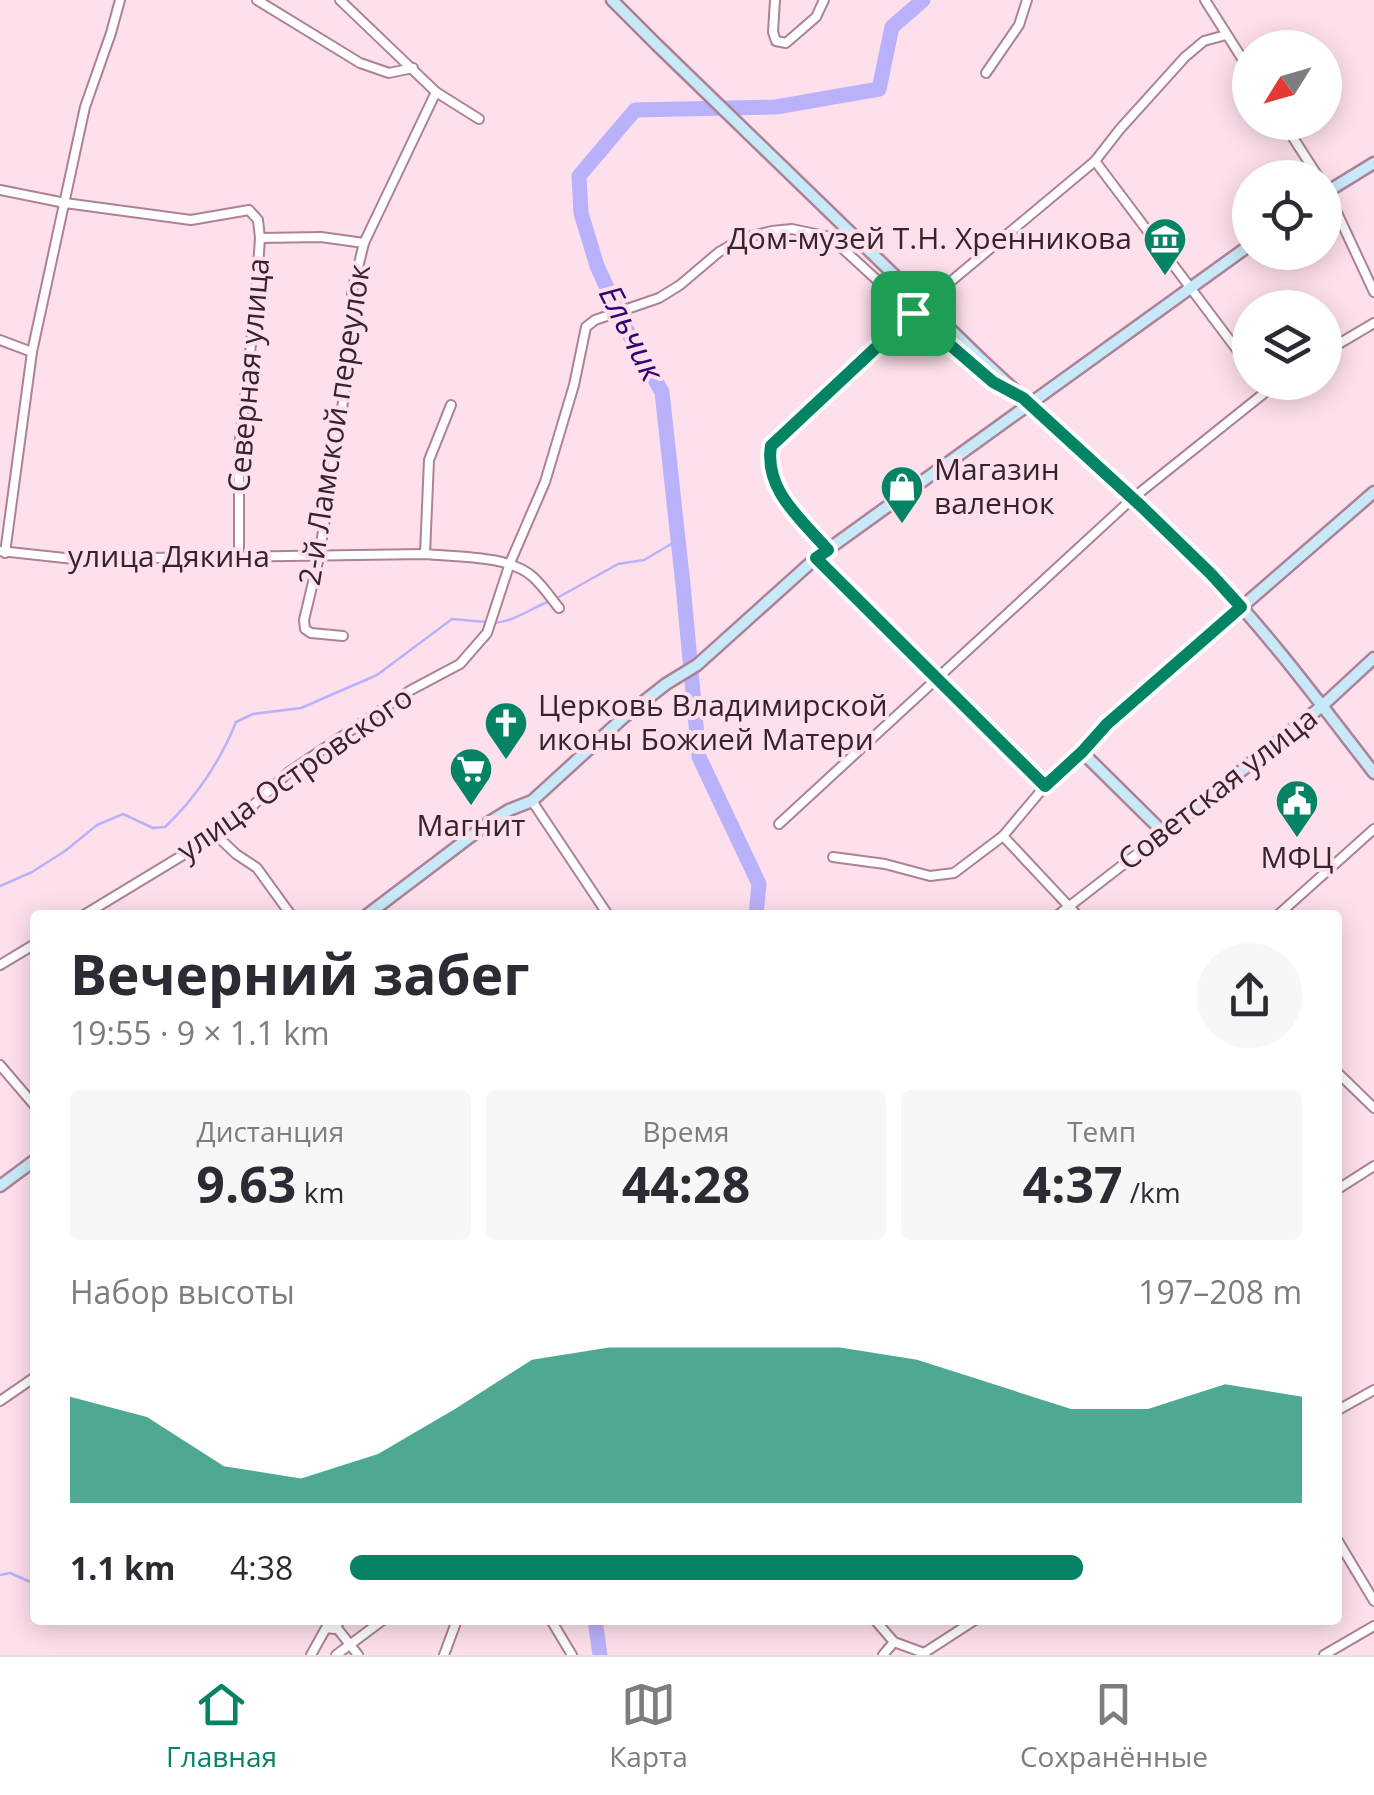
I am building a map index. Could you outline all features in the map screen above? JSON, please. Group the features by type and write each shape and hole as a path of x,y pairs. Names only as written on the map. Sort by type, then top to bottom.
{"main road":[{"path":"612,0 982,360 1211,574 1374,774"},
{"path":"1342,181 1374,164"},
{"path":"373,910 491,821 532,801 624,717 698,665 816,558 1026,401 1232,258"},
{"path":"1164,834 1082,752 1107,724 1374,492"},
{"name":"Советская улица","path":"1164,834 1322,706 1374,658"},
{"path":"0,1186 30,1164"}],"street":[{"path":"2,552 32,352 85,107 120,0"},
{"path":"257,0 360,63 389,73 414,68"},
{"path":"340,0 436,92 478,119"},
{"path":"775,0 776,40 786,43 816,18 824,0"},
{"path":"986,73 1020,25 1028,0"},
{"path":"1205,0 1232,44"},
{"path":"828,550 777,491 769,459 771,446 913,313 1096,162 1120,129 1204,40 1226,35"},
{"name":"2-й Ламской переулок","path":"342,636 311,633 305,629 304,620 319,556 354,337 352,292 364,243 436,92"},
{"path":"1096,162 1232,343"},
{"name":"Северная улица","path":"0,190 191,220 249,210 258,220 256,309 239,448 239,556"},
{"path":"1342,224 1374,292"},
{"name":"улица Островского","path":"92,910 216,835 289,772 411,690 460,664 488,634 510,563 545,482 586,327 595,320 659,298 744,238 792,229 830,236 913,313"},
{"path":"260,238 320,237 364,243"},
{"path":"913,313 993,382 1026,401"},
{"path":"1342,342 1374,323"},
{"path":"0,340 32,352"},
{"path":"779,824 1133,498 1248,400"},
{"path":"425,554 428,460 450,405"},
{"name":"улица Дякина","path":"2,552 74,559 425,554 510,563"},
{"path":"816,558 1045,786"},
{"path":"510,563 532,575 559,608"},
{"path":"834,857 885,864 930,876 954,872 1003,836 1045,786 1082,752"},
{"path":"532,801 605,910"},
{"path":"1284,910 1374,830"},
{"name":"Советская улица","path":"1064,910 1164,834"},
{"path":"216,835 257,868 287,910"},
{"path":"1003,836 1073,910"},
{"path":"0,965 30,947"},
{"path":"0,1064 30,1100"},
{"path":"1342,1078 1374,1108"},
{"path":"1342,1186 1374,1166"},
{"path":"0,1400 30,1380"},
{"path":"1342,1408 1374,1390"},
{"path":"1342,1548 1374,1601"},
{"path":"312,1655 325,1625"},
{"path":"340,1625 358,1655"},
{"path":"336,1655 376,1625"},
{"path":"444,1655 455,1625"},
{"path":"553,1625 572,1655"},
{"path":"879,1625 894,1642 924,1654 968,1625"},
{"path":"1324,1655 1374,1626"},
{"path":"883,1655 894,1642"}],"waterway":[{"name":"Ельчик","path":"756,910 759,884 699,757 662,392 625,327 597,266 581,213 579,176 635,110 776,107 879,89 892,27 923,0"},
{"path":"557,598 618,564 644,560 678,540"},
{"path":"493,623 550,601"},
{"path":"0,886 32,872 97,825 123,814 153,828 165,827 206,778 236,722 253,714 301,708 377,675 452,619 485,622"},
{"path":"0,1575 10,1573 30,1582"},
{"name":"Ельчик","path":"596,1625 600,1655"}],"place":[{"name":"Дом-музей Т.Н. Хренникова","path":"1165,277"},
{"name":"Магазин валенок","path":"902,525"},
{"name":"Церковь Владимирской иконы Божией Матери","path":"506,761"},
{"name":"Магнит","path":"471,807"},
{"name":"МФЦ","path":"1297,839"}],"route":[{"path":"913,313 993,382 1023,398 1142,507 1241,607 1107,724 1045,786 816,558 828,550 777,491 771,474 771,446 913,313"}]}
